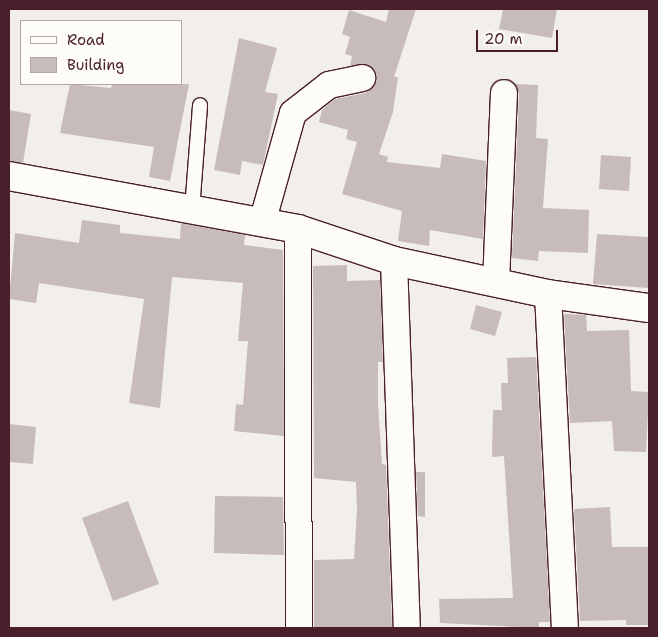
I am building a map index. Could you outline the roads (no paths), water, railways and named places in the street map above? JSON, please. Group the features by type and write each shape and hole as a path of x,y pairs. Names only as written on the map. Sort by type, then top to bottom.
{"street":[{"path":"262,223 293,113 329,85 362,78"},
{"path":"496,284 504,93"},
{"path":"9,176 298,229 394,261 496,284 548,294 649,308"},
{"path":"298,229 299,628"},
{"path":"394,261 407,628"},
{"path":"548,294 565,628"}],"lane":[{"path":"192,210 200,105"}]}
